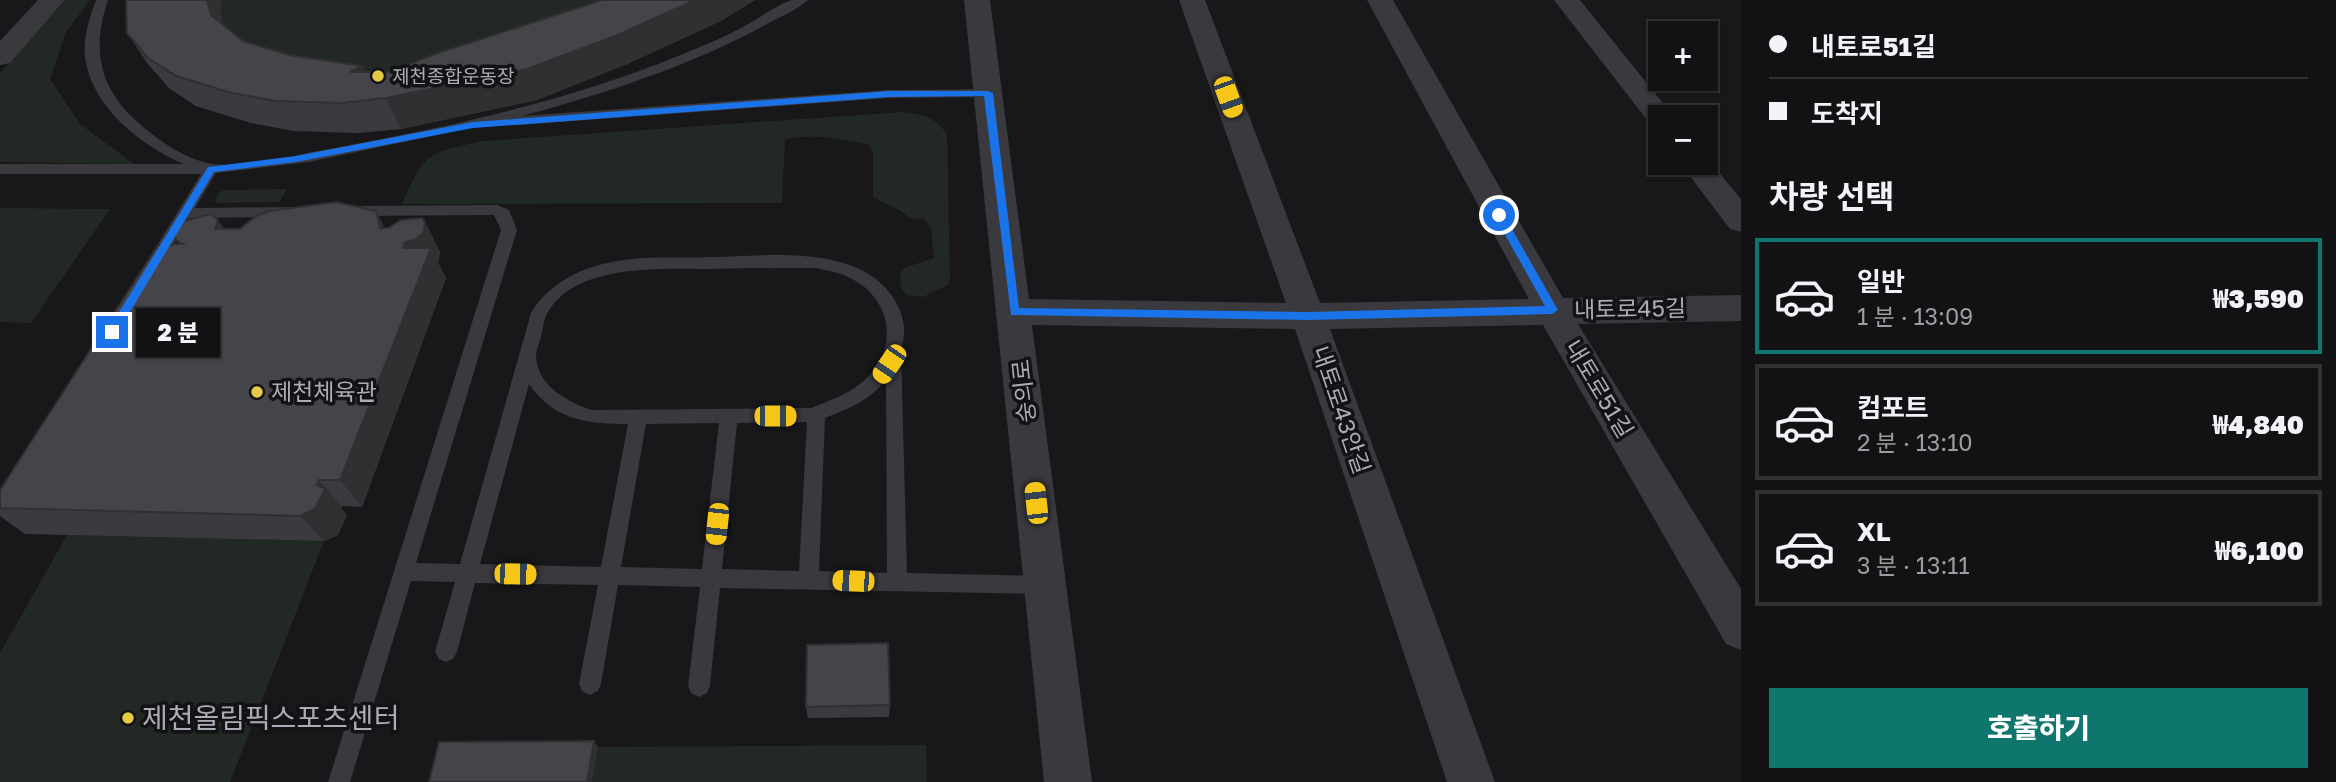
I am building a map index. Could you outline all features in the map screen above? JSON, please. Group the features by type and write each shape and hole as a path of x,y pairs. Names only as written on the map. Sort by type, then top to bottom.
{"street":[{"path":"0,57 52,0"},
{"name":"숭의로","path":"977,0 1068,782"},
{"name":"내토로43안길","path":"1192,0 1308,316 1471,782"},
{"name":"내토로51길","path":"1380,0 1552,310 1741,629"},
{"path":"1567,0 1650,105"},
{"path":"1705,175 1741,221"},
{"name":"내토로45길","path":"1015,312 1308,316 1741,308"}],"lane":[{"path":"102,0 94,20 90,46 97,81 121,114 143,132 173,153 211,169"},
{"path":"0,170 211,169 296,159 473,125 549,105 648,72 727,40 802,0"},
{"path":"473,125 889,94 988,93"},
{"path":"146,277 211,169"},
{"path":"334,211 497,210 504,214 509,230 339,782"},
{"path":"185,213 307,212"},
{"path":"446,652 539,313 561,289 579,279 598,270 631,263 817,262 840,265 858,273 880,290 896,324 894,354 897,583"},
{"path":"527,356 530,371 539,386 554,401 592,416 729,416 827,412 864,393 878,380 894,354"},
{"path":"809,580 816,414"},
{"path":"590,684 638,416"},
{"path":"699,686 729,416"},
{"path":"404,572 1045,585"}],"shaded area":[{"path":"66,0 90,0 66,32 50,79 80,124 134,164 0,162 0,73"},
{"name":"제천종합운동장","path":"150,0 755,0 627,64 537,100 401,129 358,133 251,123 196,106 169,88 148,64 145,13"},
{"path":"903,112 929,118 947,135 950,278 948,285 923,297 907,295 901,288 900,272 904,268 934,258 931,227 924,219 909,218 873,197 873,152 868,144 816,137 785,140 782,203 402,204 417,173 430,157 450,148 483,141"},
{"path":"287,189 279,202 215,201 218,193 224,190"},
{"path":"0,208 110,209 31,323 0,322"},
{"name":"제천올림픽스포츠센터","path":"67,535 324,541 230,782 0,782 0,653"},
{"path":"926,745 927,782 437,782 445,748"}],"building":[{"path":"126,0 207,0 211,15 243,41 289,55 362,66 350,72 389,72 438,53 602,0 695,0 620,34 527,69 386,98 342,103 276,101 232,93 176,76 148,58 127,33"},
{"name":"제천체육관","path":"336,202 376,211 380,228 388,228 401,220 422,218 425,222 424,232 416,239 405,242 403,248 431,248 340,480 319,480 316,485 325,489 315,509 300,516 0,508 0,490 158,245 183,244 176,240 174,234 184,221 211,214 218,220 215,229 240,229 256,216 270,211"},
{"path":"888,643 890,705 806,707 807,645"},
{"path":"594,741 587,782 429,782 439,742"}],"place":[{"name":"제천종합운동장","path":"378,76"},
{"name":"제천체육관","path":"257,392"},
{"name":"제천올림픽스포츠센터","path":"128,718"}],"route":[{"path":"112,332 211,169 296,159 473,125 889,94 988,93 1015,312 1308,316 1552,310 1499,215"}]}
